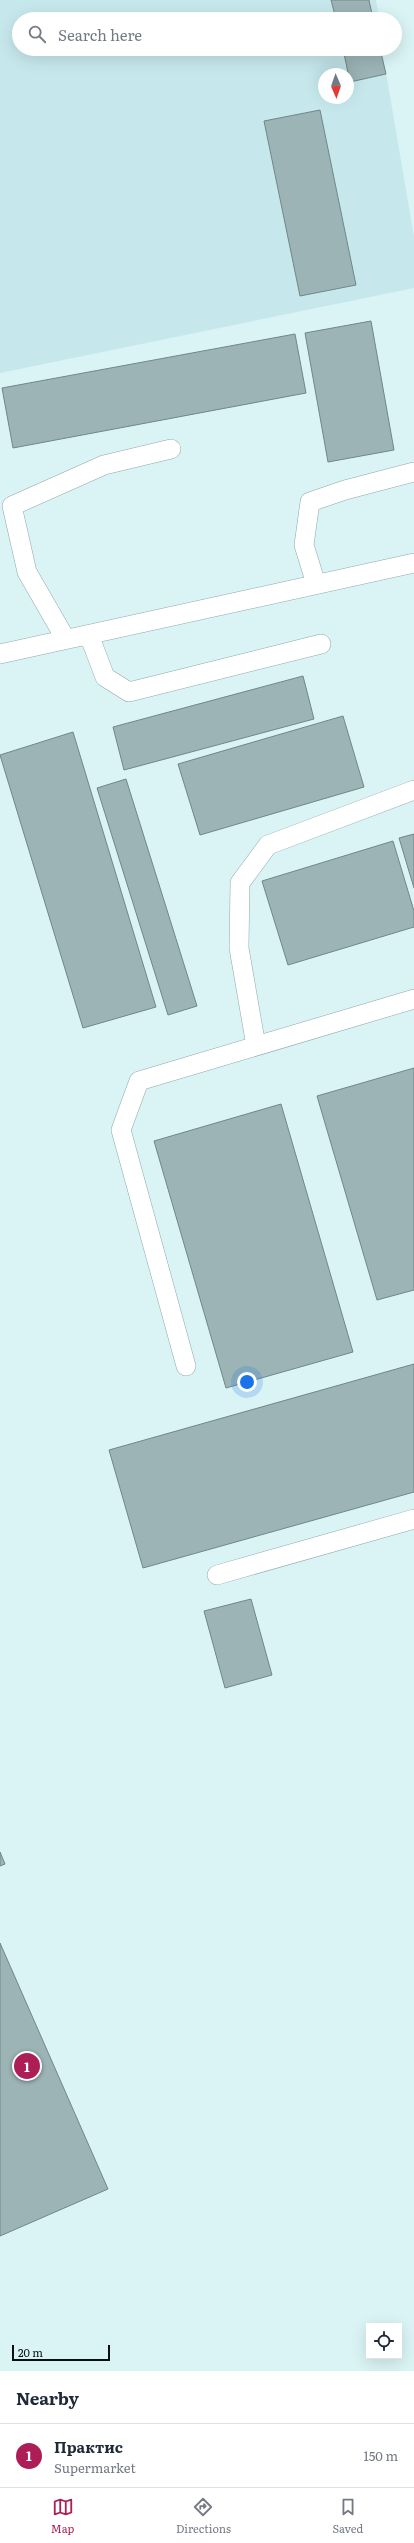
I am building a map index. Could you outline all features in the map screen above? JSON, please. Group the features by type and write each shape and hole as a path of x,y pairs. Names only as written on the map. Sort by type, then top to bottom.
{"lane":[{"path":"65,638 27,572 12,506 104,465 171,449"},
{"path":"316,584 304,545 310,502 345,490 414,472"},
{"path":"0,654 65,638 414,563"},
{"path":"88,634 105,677 129,692 321,644"},
{"path":"256,1046 239,948 240,883 268,845 414,790"},
{"path":"186,1366 121,1130 139,1081 414,999"},
{"path":"217,1575 414,1519"}],"shaded area":[{"path":"0,0 376,0 378,12 12,12 12,56 383,56 414,237 414,288 0,373"}],"building":[{"path":"331,0 369,0 372,12 334,12"},
{"path":"344,56 382,56 386,74 354,81 354,68 347,68"},
{"path":"320,110 356,285 300,296 264,121"},
{"path":"371,321 394,450 328,462 305,333"},
{"path":"295,334 306,393 13,448 2,388"},
{"path":"303,676 314,719 124,770 113,727"},
{"path":"343,716 364,787 200,835 178,764"},
{"path":"73,732 156,1007 83,1028 0,755"},
{"path":"126,779 197,1006 168,1015 97,788"},
{"path":"414,834 414,888 399,838"},
{"path":"393,841 414,911 414,927 288,965 262,881"},
{"path":"414,1068 414,1290 377,1300 317,1096"},
{"path":"281,1104 353,1352 226,1388 154,1141"},
{"path":"414,1364 414,1492 143,1568 109,1450"},
{"path":"251,1599 272,1675 225,1688 204,1611"},
{"path":"0,1852 5,1864 0,1866"},
{"path":"0,1943 108,2189 0,2236"}],"place":[{"name":"Практис","path":"27,2066"}]}
